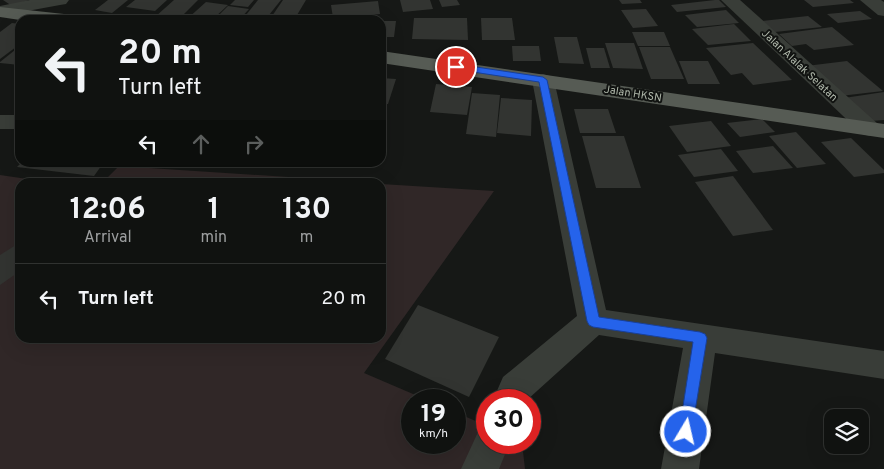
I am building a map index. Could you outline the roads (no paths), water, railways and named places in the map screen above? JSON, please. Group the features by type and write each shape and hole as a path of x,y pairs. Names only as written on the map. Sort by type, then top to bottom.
{"main road":[{"path":"0,11 28,15"},
{"name":"Jalan HKSN","path":"386,58 877,130"}],"street":[{"path":"0,11 60,0"},
{"name":"Jalan Alalak Selatan","path":"730,0 877,130"},
{"path":"869,0 884,11"},
{"path":"543,80 593,321"},
{"path":"0,122 15,122"},
{"path":"515,389 593,321 884,365"},
{"path":"680,469 700,338"},
{"path":"480,469 487,454"}]}
